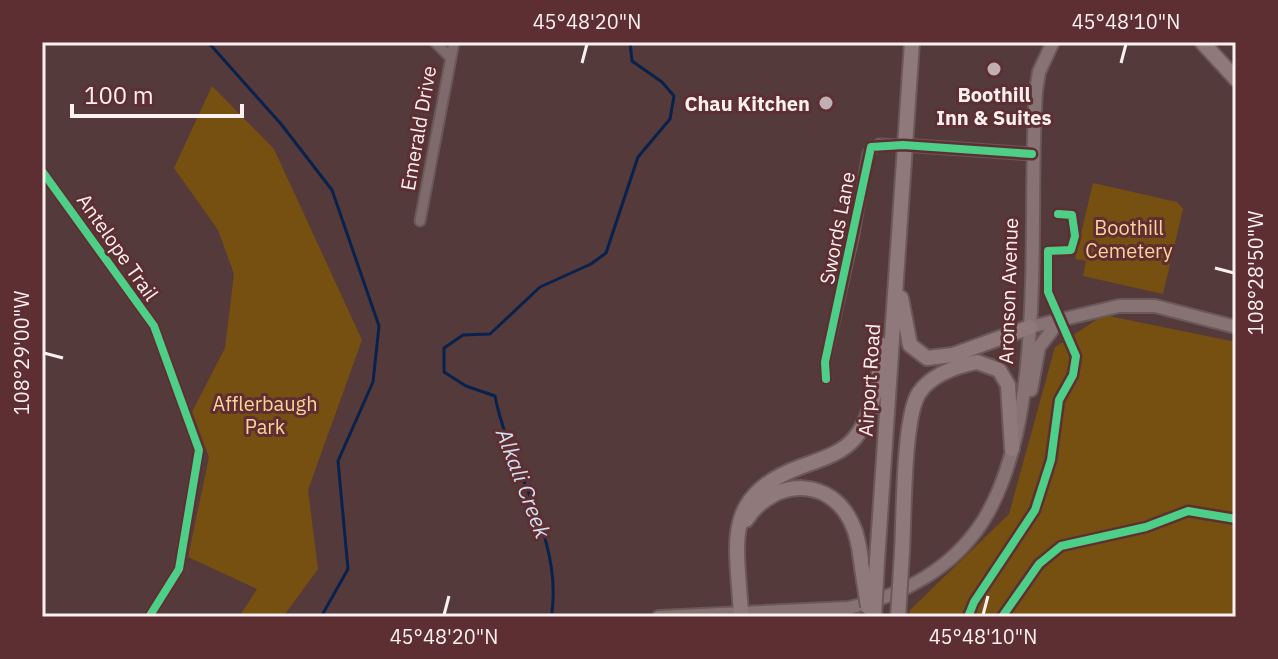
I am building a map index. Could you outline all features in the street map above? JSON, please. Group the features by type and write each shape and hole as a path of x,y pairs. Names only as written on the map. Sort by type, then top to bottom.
{"highway":[{"name":"Airport Road","path":"872,617 912,42"},
{"path":"1202,42 1236,79"},
{"path":"896,266 906,330 919,355 936,359 953,355 1030,327"},
{"path":"741,615 738,534 743,508 755,491 770,479 841,450 855,438 869,409 894,311"},
{"path":"898,617 910,427 917,396 929,382 977,362 999,370 1008,385 1012,449"},
{"path":"738,534 755,508 770,495 792,487 813,488 834,498 848,515 855,531 872,617"}],"main road":[{"name":"Aronson Avenue","path":"659,617 849,608 879,601 932,574 968,541 983,521 1001,486 1012,449 1030,327 1032,154 1039,72 1053,42"},
{"path":"1030,327 1091,310 1155,306 1236,327"},
{"path":"1012,449 1030,395 1039,347 1059,321"}],"street":[{"path":"435,42 450,57"},
{"name":"Emerald Drive","path":"420,221 454,42"},
{"name":"Swords Lane","path":"826,379 825,362 854,234 868,153 879,144 1032,154"},
{"name":"Antelope Trail","path":"42,171 154,326 199,450 179,569 149,617"}],"green space":[{"name":"Afflerbaugh Park","path":"212,86 274,149 362,340 308,490 318,569 283,617 239,617 257,589 188,557 209,457 192,412 225,348 234,274 218,230 174,168"},
{"name":"Boothill Cemetery","path":"1093,183 1177,202 1183,209 1163,294 1083,276 1086,261 1075,259"},
{"path":"1104,315 1236,342 1236,617 909,617 910,610 1009,514 1055,347"}],"waterway":[{"path":"208,42 281,124 332,190 379,326 373,382 338,461 348,569 321,617"},
{"name":"Alkali Creek","path":"552,612 553,583 542,529 511,450 495,396 466,386 444,372 444,348 463,335 490,334 540,287 591,264 606,253 638,157 670,119 674,96 662,82 632,61 630,42"}],"cycle path":[{"path":"826,379 825,362 871,147 903,145 1032,154"},
{"path":"42,171 154,326 199,450 179,569 149,617"},
{"path":"968,617 974,602 1035,510 1051,460 1059,400 1073,375 1076,356 1048,292 1048,251 1071,250 1075,236 1072,215 1058,214"},
{"path":"1002,617 1039,564 1061,546 1146,527 1188,511 1236,519"}],"place":[{"name":"Boothill Inn & Suites","path":"994,69"},
{"name":"Chau Kitchen","path":"826,103"}]}
